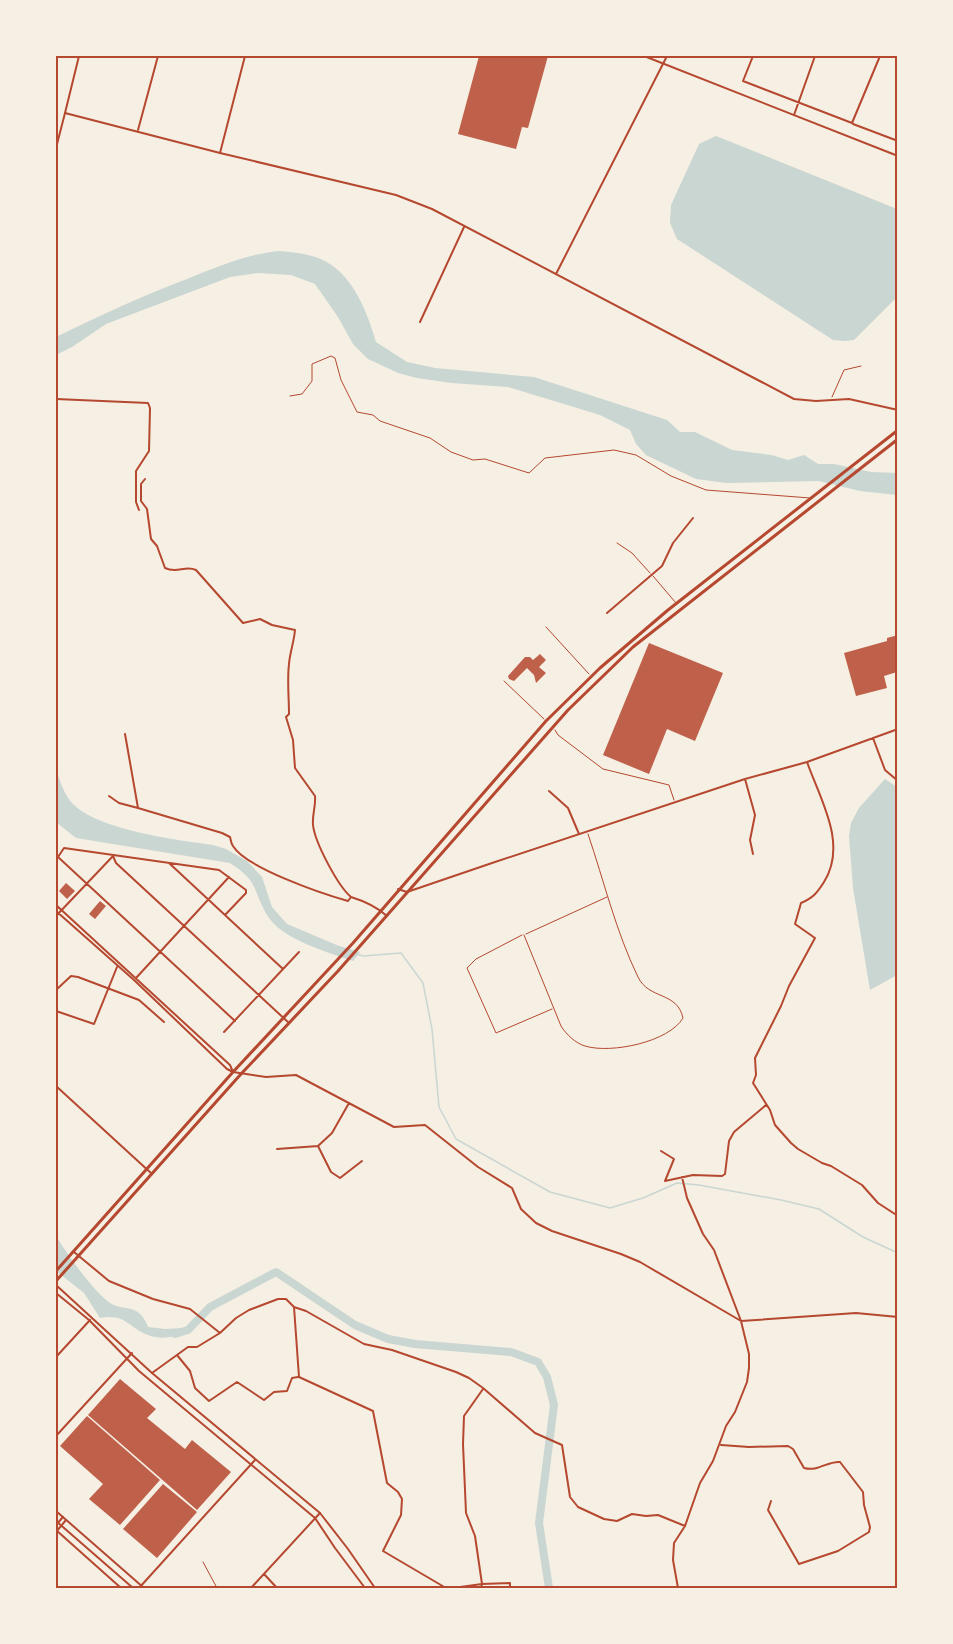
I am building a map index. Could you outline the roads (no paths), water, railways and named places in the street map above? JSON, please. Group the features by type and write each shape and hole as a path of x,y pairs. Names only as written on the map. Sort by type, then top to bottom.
{"main road":[{"path":"56,1271 233,1072 353,943 546,721 592,676 676,603 897,430"},
{"path":"56,1282 241,1074 338,971 552,727 633,647 897,439"},
{"path":"508,765 513,770"}],"street":[{"path":"56,148 79,56"},
{"path":"138,130 158,56"},
{"path":"220,153 245,56"},
{"path":"644,56 897,156"},
{"path":"556,274 667,56"},
{"path":"753,56 743,81 897,141"},
{"path":"794,115 815,56"},
{"path":"852,123 880,56"},
{"path":"65,113 396,195 432,209 794,399 816,401 849,399 897,410"},
{"path":"420,322 465,226"},
{"path":"56,399 148,404 150,408 149,451 136,471 136,502 139,510"},
{"path":"145,478 141,484 142,504 147,509 151,539 157,546 165,568 173,572 192,568 196,570 243,623 260,619 272,625 295,630 294,645 288,666 289,714 286,717 293,740 295,768 315,796 313,825 321,848 343,888 351,897 380,910 387,916"},
{"path":"607,613 662,566 673,543 693,518"},
{"path":"398,889 407,892 745,779 807,762 897,729"},
{"path":"125,734 138,808"},
{"path":"873,737 885,770 897,781"},
{"path":"807,762 831,829 834,843 832,866 813,899 801,903 795,924 815,938 755,1058 756,1075 753,1083 775,1125 798,1149 862,1185 879,1203 897,1216"},
{"path":"745,779 755,815 750,840 753,854"},
{"path":"549,791 572,814 579,834"},
{"path":"109,796 118,803 222,833 230,837 233,847 261,868 330,896 348,901 351,897"},
{"path":"225,915 246,893 246,890 219,870 64,848 58,857 235,1021"},
{"path":"112,856 56,913 135,979 227,1069 241,1074 266,1077 296,1075 394,1127 425,1125 478,1167 512,1188 521,1209 536,1223 552,1231 640,1262 741,1321 856,1313 897,1317"},
{"path":"112,856 116,863 290,1023"},
{"path":"169,863 283,969"},
{"path":"135,979 229,877"},
{"path":"56,905 118,964"},
{"path":"224,1032 299,952"},
{"path":"56,1011 94,1024 118,964"},
{"path":"56,990 64,980 71,976 78,977 139,1000 164,1022"},
{"path":"56,1086 152,1174"},
{"path":"277,1149 318,1146 332,1133 349,1103"},
{"path":"661,1152 674,1159 665,1181 693,1175 722,1176 725,1174 729,1141 734,1132 766,1105"},
{"path":"318,1146 331,1172 340,1178 362,1161"},
{"path":"678,1588 673,1560 674,1543 685,1526 700,1483 721,1445 726,1426 735,1412 744,1389 749,1368 749,1353 741,1321 714,1250 703,1234 687,1198 682,1177"},
{"path":"73,1253 97,1273 125,1288 153,1299 190,1309 220,1333"},
{"path":"56,1282 139,1371 315,1518 365,1588"},
{"path":"56,1293 132,1353 152,1373 320,1513 375,1588"},
{"path":"152,1373 188,1347 196,1347 220,1333 236,1317 278,1299 286,1299 294,1307 306,1311 364,1344 392,1350 456,1372 483,1388 535,1433 562,1445 570,1497 578,1507 604,1519 617,1521 632,1514 658,1515 685,1526"},
{"path":"294,1307 299,1377"},
{"path":"56,1357 91,1319"},
{"path":"56,1436 132,1353"},
{"path":"177,1355 190,1371 195,1388 209,1401 237,1382 264,1400 274,1392 287,1391 292,1378 299,1377 373,1412 387,1483 398,1492 402,1499 401,1515 384,1551 446,1588"},
{"path":"481,1588 475,1536 466,1514 463,1444 464,1416 483,1388"},
{"path":"721,1445 788,1446 793,1449 804,1468 812,1470 835,1461 840,1462 863,1492 869,1532 838,1551 799,1564 768,1510 771,1501"},
{"path":"56,1510 142,1588 255,1460"},
{"path":"251,1588 320,1513"},
{"path":"63,1517 56,1523 133,1588"},
{"path":"66,1520 56,1531 121,1588"},
{"path":"264,1574 277,1588"},
{"path":"453,1588 510,1583 510,1588"}],"lane":[{"path":"290,396 302,394 312,381 312,364 331,356 334,358 341,380 357,412 373,415 380,421 430,438 451,452 473,460 485,459 529,473 545,458 614,450 636,455 671,476 706,490 814,497"},
{"path":"831,399 844,370 861,366"},
{"path":"617,543 632,553 682,608"},
{"path":"546,627 592,676"},
{"path":"504,681 546,721"},
{"path":"552,727 558,735 603,768 669,785 675,802"},
{"path":"524,934 566,1034 583,1046 614,1048 636,1045 663,1035 678,1026 683,1018 681,1009 674,1001 646,989 639,979 620,933 587,832"},
{"path":"554,1008 496,1033 467,968 476,959 524,934 609,896"},
{"path":"202,1562 217,1588"}],"waterway":[{"path":"356,954 363,956 401,953 423,983 432,1029 439,1107 456,1139 550,1192 610,1208 643,1198 677,1183 699,1185 819,1209 863,1237 898,1253"},
{"path":"175,1334 188,1330 210,1307 276,1272 355,1325 388,1339 415,1344 511,1352 538,1362 547,1377 554,1405 539,1523 549,1588"}]}
